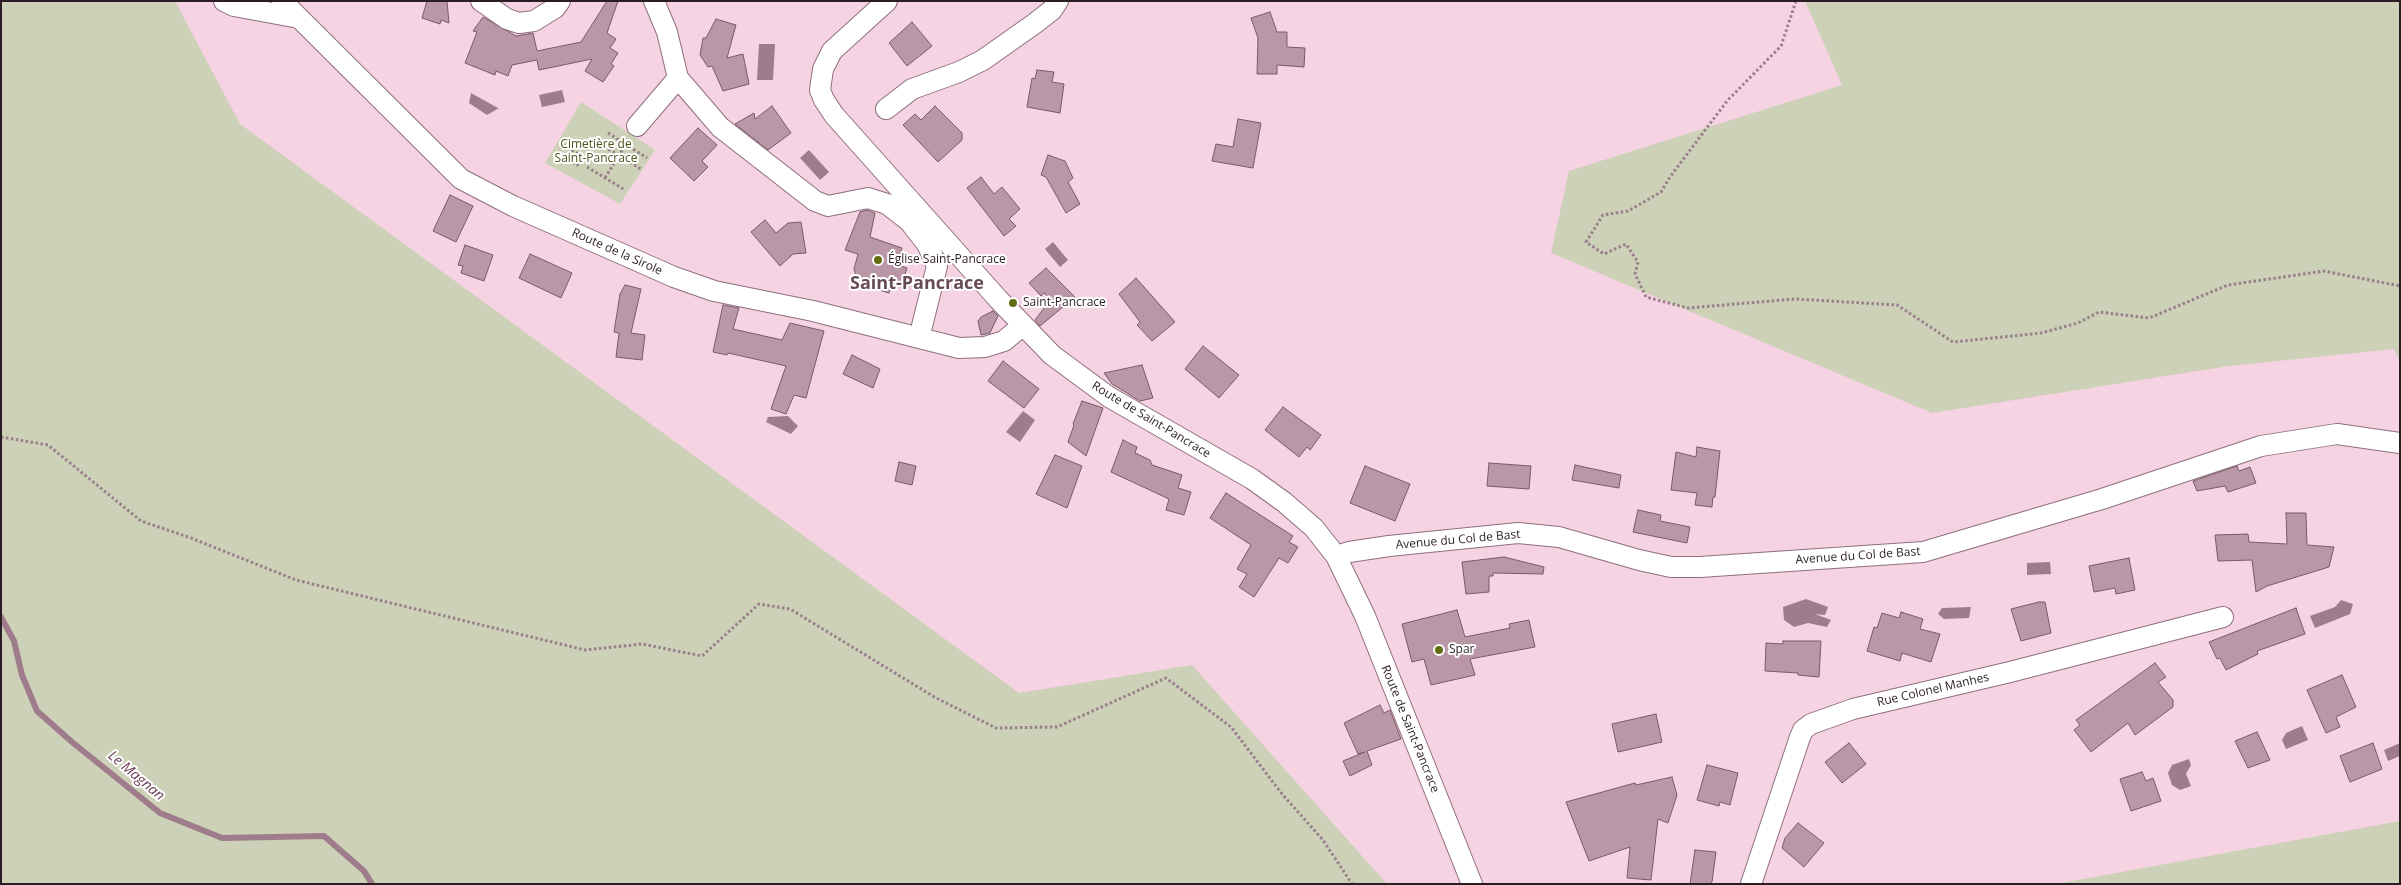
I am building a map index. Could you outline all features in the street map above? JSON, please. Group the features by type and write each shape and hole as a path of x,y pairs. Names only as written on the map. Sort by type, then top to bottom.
{"street":[{"path":"224,1 234,6 299,18"},
{"name":"Route de la Sirole","path":"282,1 450,169 473,186 656,269 714,291 813,311 959,348 986,347 1004,341 1022,326"},
{"path":"481,1 507,19 519,23 534,21 555,8 560,1"},
{"path":"654,1 667,32 678,78 720,127 815,201 828,206 868,198 886,204 909,221 927,244 938,266 919,338"},
{"name":"Route de Saint-Pancrace","path":"887,1 832,51 823,68 820,90 824,100 834,115 1022,326 1052,355 1091,386 1252,480 1284,502 1314,528 1336,556 1365,616 1472,884"},
{"path":"886,109 912,89 959,72 983,60 1034,24 1058,1"},
{"path":"637,126 678,78"},
{"name":"Avenue du Col de Bast","path":"1336,556 1389,546 1518,533 1559,537 1639,560 1671,567 1700,567 1924,552 2102,499 2261,446 2337,434 2400,443"},
{"name":"Rue Colonel Manhes","path":"1751,884 1800,737 1803,730 1810,724 1852,709 2010,672 2223,617"}],"path":[{"path":"1796,1 1781,46 1727,101 1670,176 1661,192 1628,211 1603,215 1586,242 1604,254 1626,244 1638,262 1635,274 1646,297 1688,308 1795,299 1897,305 1954,342 2041,333 2078,323 2099,312 2149,318 2228,285 2324,271 2400,286"},
{"path":"605,178 637,126"},
{"path":"600,144 641,169"},
{"path":"563,145 582,156 577,165 558,154 563,145"},
{"path":"586,167 625,190"},
{"path":"1,437 48,445 140,521 191,538 296,580 585,650 642,644 702,656 758,604 790,609 936,698 996,728 1057,727 1166,678 1231,727 1282,794 1323,840 1352,884"}],"green space":[{"path":"1,1 175,1 240,124 1019,693 1192,665 1387,884 1,884"},
{"path":"1805,1 2400,1 2400,362 2394,349 2229,366 1932,413 1551,253 1569,171 1842,85"},
{"name":"Cimetière de Saint-Pancrace","path":"581,102 655,150 620,204 545,163"},
{"path":"2400,821 2400,884 2056,884"}],"shaded area":[{"path":"759,44 775,44 773,80 757,80"},
{"path":"562,90 565,102 542,107 539,95"},
{"path":"471,93 499,108 487,115 469,103"},
{"path":"809,150 829,172 820,180 800,158"},
{"path":"1053,242 1068,260 1060,267 1045,249"},
{"path":"1023,411 1035,420 1020,442 1006,432"},
{"path":"788,416 798,426 791,434 766,422 768,417"},
{"path":"2050,562 2051,574 2027,575 2027,563"},
{"path":"1806,599 1828,607 1825,615 1815,614 1831,620 1827,627 1808,623 1794,627 1784,620 1783,607"},
{"path":"2341,600 2353,604 2350,614 2315,628 2310,616 2335,607"},
{"path":"1971,607 1969,618 1944,619 1938,614 1942,608"},
{"path":"2302,726 2308,740 2286,749 2282,740 2286,733"},
{"path":"2400,743 2400,756 2388,761 2384,750"},
{"path":"2189,759 2191,765 2186,774 2191,786 2180,790 2172,785 2168,773 2172,765"}],"building":[{"path":"427,1 447,1 449,23 441,20 440,24 422,18"},
{"path":"607,1 618,1 607,33 616,39 610,48 618,53 611,64 614,66 603,82 585,71 592,59 539,70 537,60 512,65 508,76 496,71 495,75 465,63 477,32 473,31 483,17 516,36 533,33 537,51 581,42"},
{"path":"1270,12 1277,32 1287,32 1287,47 1305,48 1304,67 1277,65 1277,74 1257,74 1258,38 1251,18"},
{"path":"716,19 736,25 727,58 743,54 749,84 723,91 712,66 708,67 700,55 703,38 706,38"},
{"path":"912,22 932,46 907,66 889,43"},
{"path":"1037,70 1054,72 1052,82 1064,84 1060,113 1027,107 1032,78 1035,79"},
{"path":"772,106 791,133 768,150 735,124 754,113 755,119"},
{"path":"935,106 962,133 962,140 938,162 903,125 915,114 921,120"},
{"path":"1238,119 1261,123 1253,168 1212,161 1216,144 1233,147"},
{"path":"698,128 717,145 702,161 708,167 694,181 670,158"},
{"path":"1048,155 1065,161 1073,178 1068,182 1080,204 1066,213 1046,177 1041,175"},
{"path":"981,177 994,194 1002,187 1020,209 1009,219 1016,226 1004,236 967,188"},
{"path":"450,195 473,206 456,242 433,231"},
{"name":"Église Saint-Pancrace","path":"867,210 875,213 870,237 902,248 897,265 907,268 901,287 892,284 889,293 858,284 854,269 858,254 845,250 860,212"},
{"path":"765,220 776,233 788,223 801,222 806,253 793,254 780,266 751,232"},
{"path":"465,245 493,255 484,281 461,273 463,266 458,265"},
{"path":"530,254 572,273 561,298 519,278"},
{"path":"1046,268 1075,297 1040,326 1035,320 1051,299 1044,293 1041,296 1029,283"},
{"path":"1136,278 1175,322 1152,341 1137,325 1140,322 1119,294"},
{"path":"625,285 641,289 631,333 645,335 642,360 616,357 619,333 614,332 620,294"},
{"path":"723,305 739,308 733,329 782,340 790,323 824,331 806,398 794,395 786,414 771,409 786,366 728,353 727,355 713,352"},
{"path":"993,311 998,316 990,333 981,335 978,321 981,317"},
{"path":"1203,346 1239,375 1219,398 1185,369"},
{"path":"852,355 880,369 873,388 843,374"},
{"path":"1003,361 1039,389 1024,408 988,381"},
{"path":"1142,365 1153,398 1140,401 1112,384 1104,373"},
{"path":"1082,401 1103,408 1086,456 1068,442"},
{"path":"1283,407 1321,435 1310,450 1307,447 1299,457 1265,430"},
{"path":"1123,440 1137,447 1135,453 1150,460 1152,465 1182,475 1178,488 1191,492 1184,515 1166,510 1169,499 1111,472"},
{"path":"1697,447 1720,451 1715,497 1713,497 1712,507 1695,505 1697,493 1671,490 1676,452 1696,457"},
{"path":"1055,455 1082,466 1067,508 1036,494"},
{"path":"899,462 916,466 912,485 895,481"},
{"path":"1489,463 1531,466 1529,489 1487,486"},
{"path":"1575,465 1621,475 1619,488 1572,480"},
{"path":"1365,466 1410,484 1395,521 1350,503"},
{"path":"2237,466 2239,471 2250,467 2256,483 2228,492 2225,486 2197,491 2193,481"},
{"path":"1226,493 1293,536 1289,542 1298,547 1288,563 1279,558 1254,597 1239,587 1247,574 1237,569 1251,545 1210,518"},
{"path":"1638,510 1661,515 1660,521 1690,527 1687,543 1633,532"},
{"path":"2286,513 2306,513 2307,545 2334,547 2329,567 2267,586 2256,592 2252,560 2218,561 2215,535 2248,534 2249,542 2287,544"},
{"path":"1504,557 1544,567 1543,574 1493,573 1493,576 1489,576 1489,592 1466,594 1462,562"},
{"path":"2129,558 2135,590 2116,594 2115,588 2094,592 2089,566"},
{"path":"2045,602 2051,633 2021,641 2011,609"},
{"path":"2296,608 2305,634 2257,651 2258,654 2226,670 2220,658 2217,659 2209,642"},
{"name":"Spar","path":"1457,610 1465,637 1510,628 1509,624 1529,620 1535,647 1470,659 1475,675 1431,685 1424,659 1412,662 1402,624"},
{"path":"1901,612 1923,619 1920,629 1940,634 1931,662 1902,653 1900,661 1867,651 1874,627 1877,628 1882,613 1899,618"},
{"path":"1783,641 1821,641 1819,677 1798,675 1798,673 1765,671 1766,643 1783,644"},
{"path":"2155,663 2166,677 2158,682 2173,700 2173,707 2135,735 2128,723 2091,752 2074,730 2080,725 2076,720"},
{"path":"2342,675 2356,707 2336,717 2340,727 2326,733 2307,690"},
{"path":"1380,705 1384,713 1390,710 1401,739 1367,751 1372,765 1350,776 1343,761 1365,752 1358,754 1344,723"},
{"path":"1656,714 1662,742 1618,752 1612,724"},
{"path":"2257,732 2270,760 2248,768 2235,741"},
{"path":"1849,743 1866,764 1842,783 1825,762"},
{"path":"2373,743 2382,769 2350,782 2340,756"},
{"path":"1707,765 1738,773 1730,805 1720,802 1719,806 1697,800"},
{"path":"2142,772 2146,781 2153,778 2161,801 2131,811 2120,779"},
{"path":"1672,777 1677,795 1668,823 1658,819 1651,880 1627,878 1630,847 1589,861 1566,802 1635,783 1636,785"},
{"path":"1798,823 1824,843 1804,867 1782,848 1785,838"},
{"path":"1695,850 1716,852 1712,882 1710,884 1690,884"}],"waterway":[{"name":"Le Magnan","path":"1,617 14,641 22,675 37,711 72,742 160,813 222,838 324,836 364,871 372,884"}],"place":[{"name":"Église Saint-Pancrace","path":"878,260"},
{"name":"Saint-Pancrace","path":"1013,303"},
{"name":"Spar","path":"1439,650"}],"district":[{"name":"Saint-Pancrace","path":"917,284"}]}
